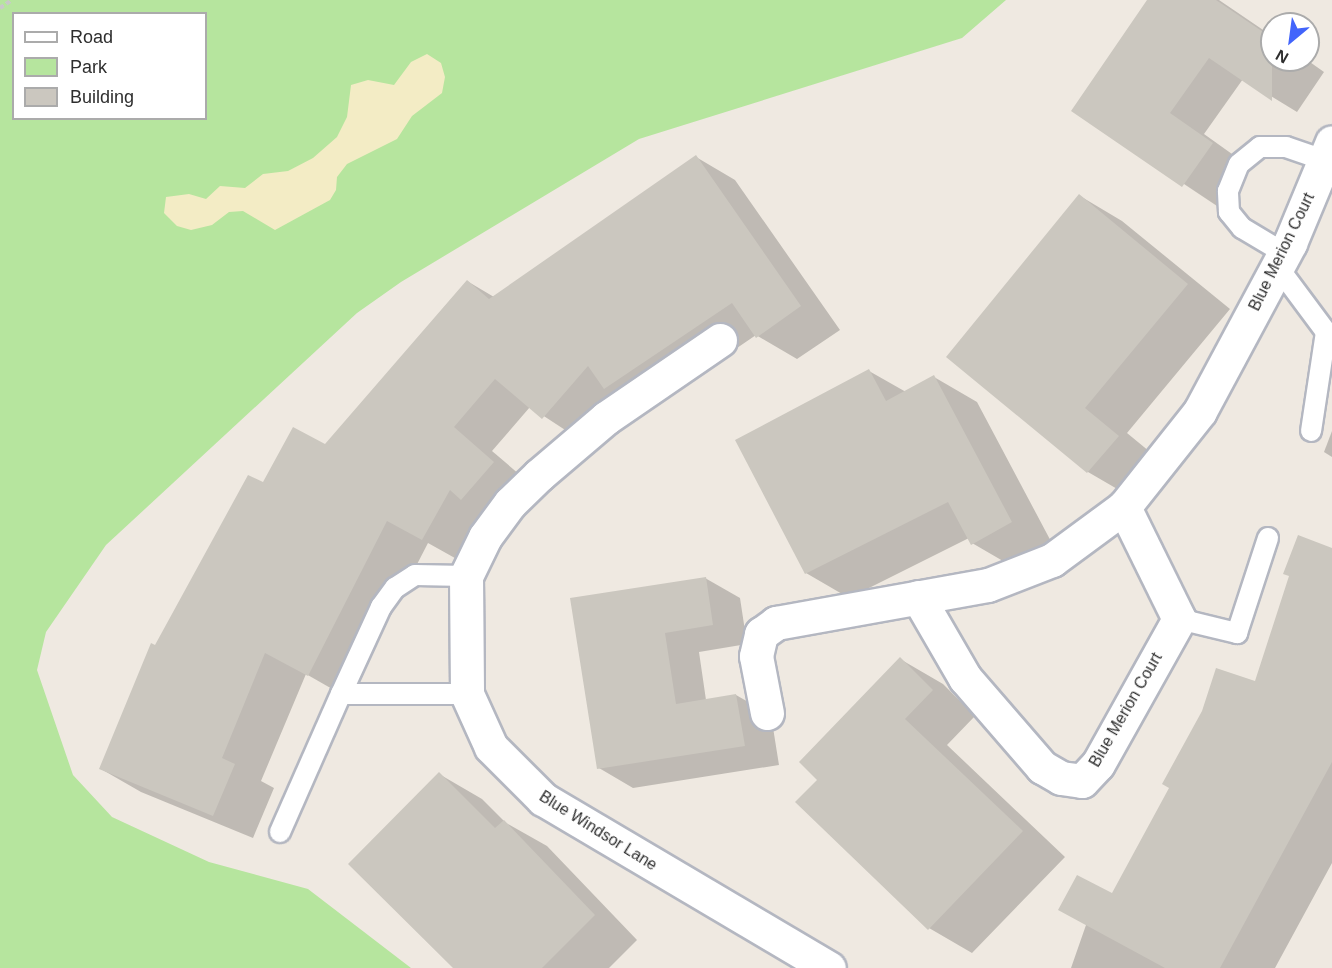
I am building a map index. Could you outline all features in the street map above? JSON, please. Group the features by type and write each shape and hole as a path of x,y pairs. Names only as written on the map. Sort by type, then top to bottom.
{"street":[{"name":"Blue Merion Court","path":"768,713 756,656 761,634 776,623 988,585 1052,560 1124,507 1200,411 1281,260 1328,151"},
{"name":"Blue Windsor Lane","path":"720,340 606,418 510,503 484,537 466,576 466,694 490,747 543,799 830,968"},
{"path":"1124,507 1179,620"},
{"name":"Blue Merion Court","path":"918,597 965,678 1042,767 1061,778 1082,781 1098,764 1179,620"}],"lane":[{"path":"1311,432 1326,332 1281,260 1242,228 1229,212 1228,191 1239,164 1260,147 1328,151"},
{"path":"1179,620 1237,633 1268,538"},
{"path":"280,832 381,607 395,588 415,575 466,576"},
{"path":"341,694 466,694"}],"path":[{"path":"0,8 12,0"}],"green space":[{"path":"0,0 1006,0 962,38 639,139 401,282 357,313 106,545 46,632 37,670 73,775 112,817 209,862 308,889 411,968 0,968"}],"sand":[{"path":"427,54 441,63 445,77 442,93 412,116 397,139 347,164 337,177 336,190 330,200 275,230 243,211 229,212 212,225 191,230 177,226 164,213 166,197 189,194 206,199 220,186 245,188 263,174 288,171 313,158 337,137 347,117 351,85 368,80 394,85 411,62"}],"building":[{"path":"1147,0 1216,0 1260,30 1260,72 1272,72 1272,101 1209,58 1170,113 1213,143 1182,187 1071,111"},
{"path":"696,155 801,306 756,338 732,303 604,389 588,366 542,419 495,379 454,427 494,462 461,500 450,490 422,540 387,521 308,676 265,653 222,758 235,764 213,816 99,769 151,643 155,645 248,475 263,482 293,427 325,444 467,280 489,299"},
{"path":"1079,194 1188,284 1085,408 1119,436 1087,473 946,357"},
{"path":"869,369 886,401 934,375 1012,522 971,545 948,502 805,574 735,440"},
{"path":"1298,535 1332,548 1332,762 1220,968 1165,968 1058,910 1077,875 1112,893 1169,788 1162,784 1202,711 1216,668 1255,681 1289,576 1283,574"},
{"path":"706,577 713,625 665,633 676,704 736,694 745,746 597,769 570,598"},
{"path":"900,657 933,690 905,719 1023,831 928,930 795,802 817,780 799,762"},
{"path":"439,772 495,828 504,820 595,915 542,968 453,968 348,864"}]}
